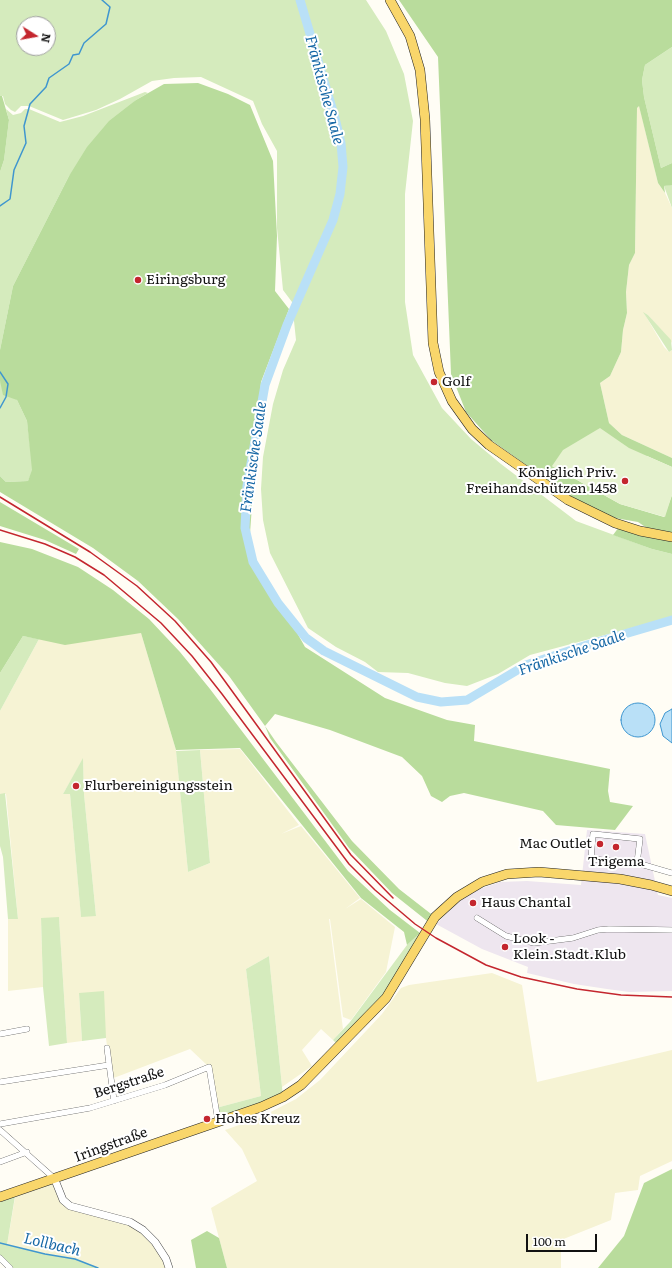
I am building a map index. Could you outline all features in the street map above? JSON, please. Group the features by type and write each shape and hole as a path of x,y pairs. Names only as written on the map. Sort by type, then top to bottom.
{"main road":[{"path":"390,0 410,36 420,70 423,90 432,319 435,358 444,385 461,415 489,445 568,500 595,515 640,531 672,537"},
{"name":"Iringstraße","path":"0,1197 55,1180 261,1107 283,1097 301,1085 386,998 435,917 448,904 470,888 494,877 507,874 539,872 620,879 672,891"}],"street":[{"path":"637,863 640,839 593,834 591,859 637,863 672,873"},
{"path":"477,918 506,936 534,943 573,938 598,930 672,930"},
{"path":"0,1034 27,1029"},
{"path":"107,1048 114,1101"},
{"path":"0,1082 110,1065"},
{"name":"Bergstraße","path":"0,1124 82,1109 114,1101 165,1085 209,1067 218,1121"},
{"path":"0,1130 27,1152 55,1180 63,1200 70,1206 130,1222 143,1230 155,1242 166,1259 169,1268"},
{"path":"0,1162 27,1152"},
{"path":"0,1258 10,1268"}],"shaded area":[{"path":"639,105 658,183 665,193 672,208 672,343 648,315 644,313 664,347 669,352 672,350 672,458 622,435 609,423 600,383 610,376 621,352 623,330 627,313 626,292 629,265 635,253 637,108"},
{"path":"141,633 176,750 188,872 210,863 200,750 240,749 299,825 281,834 301,826 360,898 345,909 361,899 395,927 386,972 351,1020 343,1017 329,919 343,1029 333,1040 321,1029 302,1050 312,1066 282,1087 269,956 246,969 261,1096 216,1108 209,1067 190,1049 111,1079 106,1038 79,993 82,1041 67,1043 59,918 41,918 43,987 8,991 8,919 18,919 6,794 0,794 0,711 39,639","holes":["83,759 84,794 96,916 81,916 70,794 63,794"]},
{"path":"587,830 645,834 658,895 672,898 672,991 629,992 574,984 527,973 528,967 482,949 436,924 463,898 477,890 500,882 527,881 581,885"},
{"path":"492,973 522,985 537,1082 672,1050 672,1161 640,1176 638,1190 615,1193 611,1220 561,1240 561,1268 227,1268 211,1208 257,1181 242,1149 225,1130 259,1118 296,1099 320,1080 382,1014 401,988 409,985"},
{"path":"55,1180 63,1200 143,1230 169,1268 98,1268 75,1259 7,1245 16,1192"}],"green space":[{"path":"0,0 366,0 386,31 404,74 413,121 405,194 405,302 413,355 442,408 471,439 501,464 576,521 652,549 672,554 672,617 530,655 498,674 467,686 445,683 408,673 378,672 365,662 336,647 308,628 270,553 263,520 261,489 263,457 273,404 283,370 296,340 292,302 283,290 277,228 277,151 262,124 253,101 201,77 174,78 152,81 120,99 96,110 63,120 29,106 21,106 15,112 5,104 3,96 0,96"},
{"path":"399,0 672,0 672,47 645,65 642,80 644,97 661,168 672,163 672,185 664,186 665,193 658,183 639,106 637,108 635,253 629,265 626,292 627,313 623,330 621,352 610,376 600,383 609,423 622,435 672,458 672,467 647,456 552,466 620,504 664,517 672,495 672,533 650,530 638,522 609,517 587,508 491,440 466,412 451,374 438,57"},
{"path":"672,47 672,163 661,168 644,97 642,80 645,65"},
{"path":"198,83 228,94 250,105 273,161 277,236 275,291 289,309 261,382 249,547 305,647 385,698 447,720 475,725 474,741 610,769 608,791 610,802 633,806 615,830 556,825 543,811 464,793 450,796 442,802 431,796 422,776 402,757 330,730 275,714 265,726 229,676 178,619 138,581 93,548 0,492 0,476 6,482 28,481 32,470 27,421 17,400 3,395 0,381 0,350 13,286 69,176 87,147 109,121 136,100 164,84"},
{"path":"145,92 148,93 136,100 69,176 13,286 0,350 0,172 4,160 9,120 6,109 13,115 21,113 25,109 29,109 60,122 83,116"},
{"path":"0,96 2,96 9,120 4,160 0,172"},
{"path":"672,185 672,208 664,186"},
{"path":"643,312 648,315 671,340 672,350 669,352"},
{"path":"0,381 17,400 27,421 33,470 28,481 6,482 0,476"},
{"name":"Königlich Priv. Freihandschützen 1458","path":"600,428 629,448 672,467 672,495 665,517 620,504 552,466 563,450"},
{"path":"0,502 79,549 76,554 45,540 0,526"},
{"path":"619,527 672,540 672,554 652,549 613,535"},
{"path":"0,542 32,549 78,567 113,590 149,619 180,652 210,689 348,871 390,910 420,933 407,945 404,932 361,898 240,748 176,750 141,633 65,645 23,636 0,673"},
{"path":"23,636 39,639 0,711 0,673"},
{"path":"265,726 352,841 399,889 435,917 431,924 392,893 349,848 270,738"},
{"path":"200,750 210,863 188,872 176,751"},
{"path":"83,758 84,794 96,916 81,917 70,794 63,794"},
{"path":"5,793 18,919 8,919 3,857 0,846 0,794"},
{"path":"59,917 67,1043 49,1046 43,987 41,918"},
{"path":"420,933 386,998 339,1046 333,1040 350,1022 407,945"},
{"path":"269,956 283,1097 218,1121 216,1108 261,1096 246,969"},
{"path":"104,991 106,1038 82,1041 79,993"},
{"path":"672,1169 672,1268 598,1268 624,1236 644,1183"},
{"path":"15,1196 7,1245 75,1259 98,1268 13,1268 0,1255 0,1202"},
{"path":"207,1231 219,1238 227,1268 196,1268 191,1240"}],"water":[{"path":"641,703 648,705 653,710 655,720 653,730 648,735 635,737 628,735 623,730 621,717 623,710 628,705"},
{"path":"672,709 672,743 663,736 660,724 665,713"}],"waterway":[{"name":"Lollbach","path":"0,206 10,199 14,170 26,143 24,126 30,104 46,87 49,78 69,64 73,55 79,54 84,43 106,24 110,7 102,0"},
{"name":"Fränkische Saale","path":"300,0 335,118 341,143 343,167 340,194 333,220 287,325 265,385 247,486 245,528 253,562 278,603 306,638 324,651 417,697 441,702 467,700 526,665 672,620"},
{"name":"Lollbach","path":"0,372 8,384 6,397 0,408"},
{"name":"Lollbach","path":"0,1243 45,1254 75,1259 98,1268"}],"railway":[{"path":"0,497 90,552 137,586 175,621 211,662 351,855 393,898"},
{"path":"0,530 45,544 75,557 104,575 161,623 192,656 222,694 349,864 375,890 415,924 436,938 486,965 521,977 577,989 621,995 672,997"}],"place":[{"name":"Eiringsburg","path":"138,280"},
{"name":"Golf","path":"434,382"},
{"name":"Königlich Priv. Freihandschützen 1458","path":"625,481"},
{"name":"Flurbereinigungsstein","path":"76,786"},
{"name":"Mac Outlet","path":"600,844"},
{"name":"Trigema","path":"616,847"},
{"name":"Haus Chantal","path":"473,903"},
{"name":"Look - Klein.Stadt.Klub","path":"505,947"},
{"name":"Hohes Kreuz","path":"207,1119"}]}
